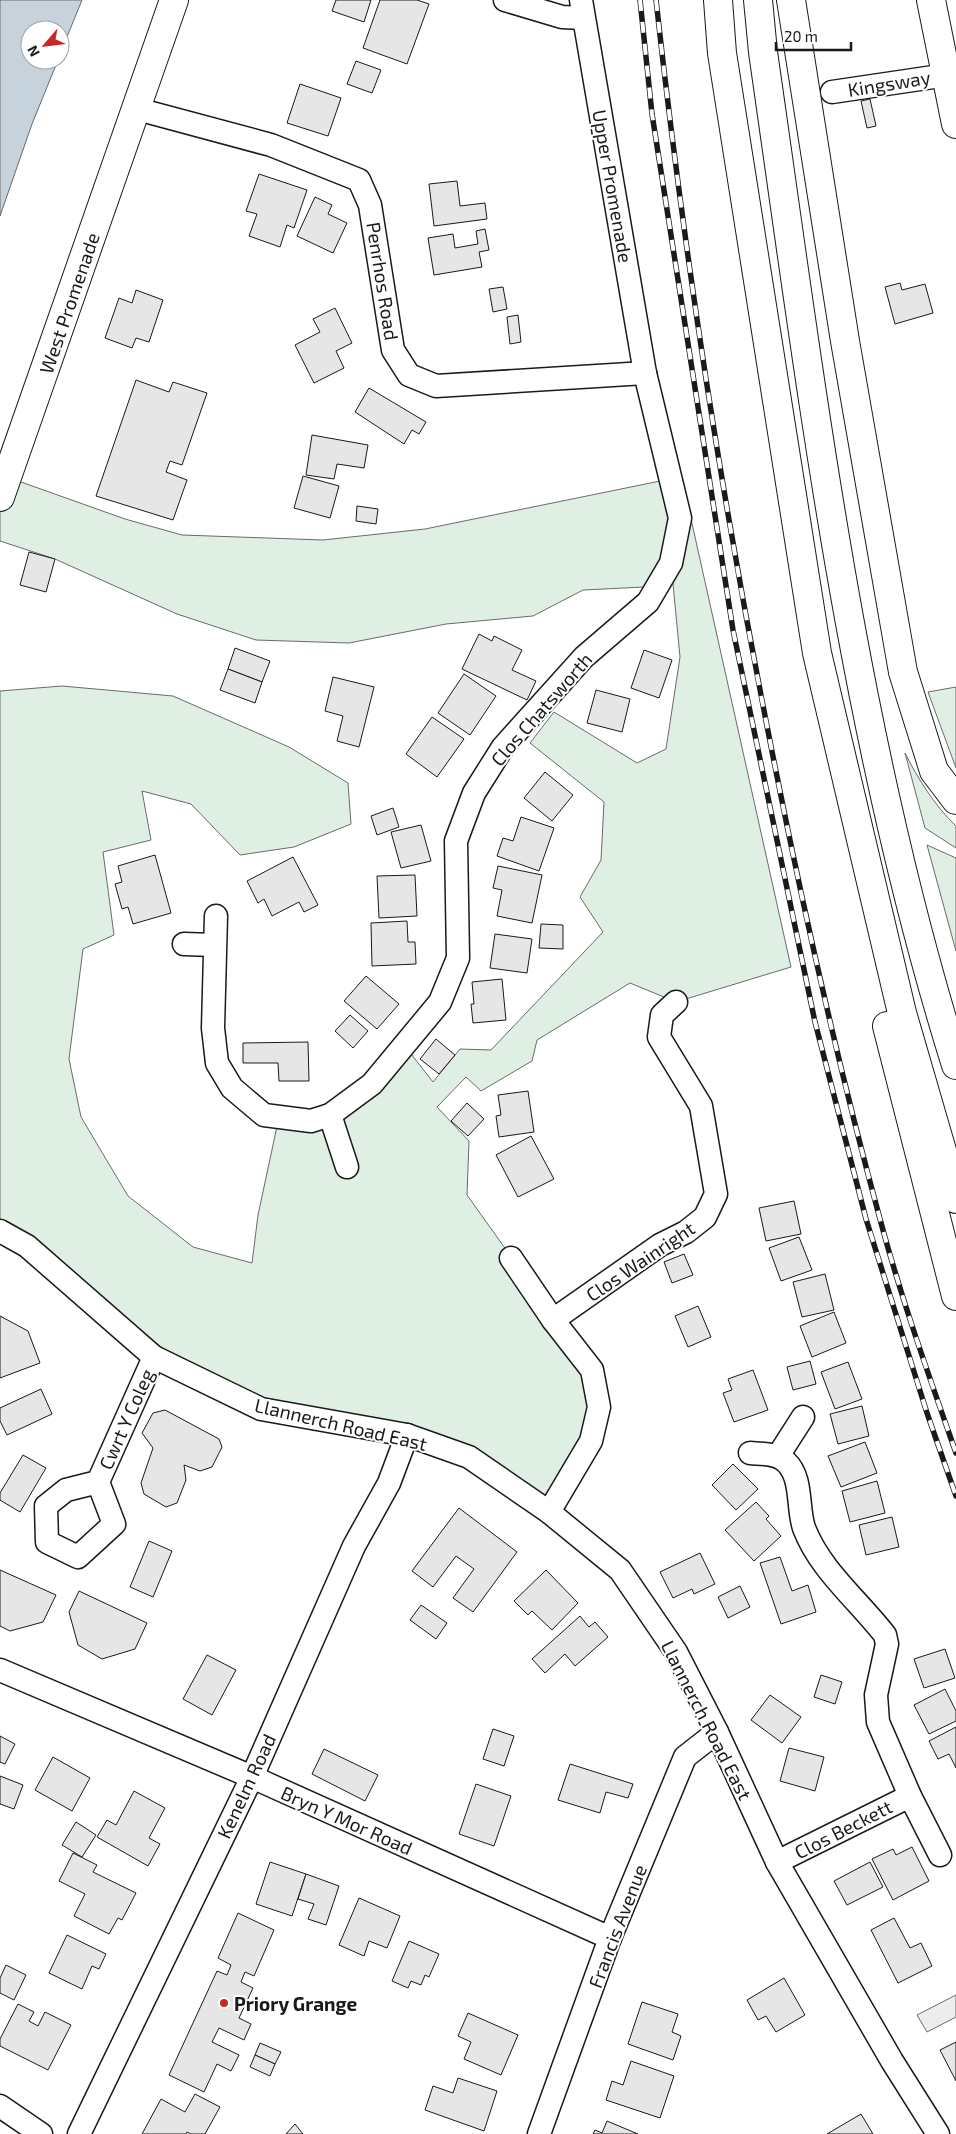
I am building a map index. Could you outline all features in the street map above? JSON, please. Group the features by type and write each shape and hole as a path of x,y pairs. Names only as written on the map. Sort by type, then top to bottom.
{"main road":[{"name":"West Promenade","path":"0,496 174,0"},
{"path":"718,0 722,53 817,653 887,1025 956,1296"},
{"path":"758,0 763,52 834,536 882,787 938,1008 956,1065"},
{"path":"791,0 845,341 903,672 934,771 956,800"},
{"path":"931,0 956,124"},
{"path":"817,653 902,1013 956,1199"}],"street":[{"path":"505,0 562,18 582,9"},
{"name":"Upper Promenade","path":"582,9 645,372"},
{"name":"Kingsway","path":"832,92 947,75"},
{"name":"Penrhos Road","path":"137,109 271,145 359,180 370,205 393,350 409,375 436,386 645,372"},
{"name":"Clos Chatsworth","path":"216,916 213,1028 217,1063 232,1088 264,1115 311,1121 330,1115 372,1084 440,1002 458,958 456,842 474,793 503,748 584,657 648,602 671,563 680,518 645,372"},
{"path":"184,944 214,946"},
{"name":"Clos Wainright","path":"553,1320 660,1245 686,1232 705,1217 716,1194 701,1106 659,1037 662,1015 676,1002"},
{"path":"330,1115 347,1167"},
{"name":"Llannerch Road East","path":"0,1231 27,1246 154,1357 261,1409 407,1435 470,1457 548,1512 620,1570 676,1652 717,1732 777,1862 892,2061 938,2134"},
{"path":"511,1258 553,1320 592,1370 598,1406 591,1441 548,1512"},
{"name":"Cwrt Y Coleg","path":"98,1482 154,1357"},
{"path":"750,1453 778,1456 803,1417"},
{"name":"Kenelm Road","path":"79,2134 252,1777 354,1546 390,1483 407,1435"},
{"name":"Clos Beckett","path":"778,1456 788,1463 796,1481 804,1527 820,1559 885,1634 887,1644 876,1695 878,1722 910,1796 940,1855"},
{"name":"Bryn Y Mor Road","path":"0,1670 252,1777 610,1938"},
{"name":"Francis Avenue","path":"538,2134 610,1938 685,1757 717,1732"},
{"name":"Clos Beckett","path":"777,1862 910,1796"},
{"path":"0,2106 41,2134"}],"green space":[{"path":"7,477 125,519 182,535 323,540 425,529 670,479 672,560 691,519 791,967 676,1002 630,983 537,1040 532,1061 481,1091 466,1077 437,1107 469,1141 467,1195 592,1370 599,1407 549,1512 469,1457 261,1409 154,1357 0,1231 0,691 62,686 173,696 289,747 348,783 351,824 294,847 240,855 191,804 142,791 151,840 103,852 114,935 83,949 69,1059 81,1117 128,1196 193,1247 252,1263 258,1215 279,1117 330,1115 404,1045 433,1082 460,1049 491,1050 603,932 580,897 601,860 604,802 530,743 554,712 637,763 666,749 680,657 671,563 644,587 583,590 533,616 446,624 349,643 256,640 177,614 55,559 0,541 0,497"},
{"path":"956,687 956,768 928,692"},
{"path":"905,753 928,792 956,826 956,848 925,828"},
{"path":"927,845 956,858 956,951"}],"shaded area":[{"path":"0,0 82,0 70,29 70,20 20,20 20,70 54,70 32,124 0,216"},
{"path":"956,1995 956,2017 927,2032 917,2015"}],"building":[{"path":"336,0 371,0 364,22 332,11"},
{"path":"380,0 417,0 429,4 407,64 363,48"},
{"path":"356,61 381,70 372,93 347,84"},
{"path":"300,84 341,98 328,136 287,123"},
{"path":"870,99 876,126 867,128 861,101"},
{"path":"259,174 307,190 294,228 287,225 280,247 249,236 257,214 246,211"},
{"path":"457,181 460,206 485,203 487,219 434,226 429,184"},
{"path":"315,197 332,205 328,214 347,223 333,253 297,236"},
{"path":"485,229 489,250 479,252 482,267 434,275 428,238 453,234 455,248 478,244 476,231"},
{"path":"900,283 902,290 925,284 933,313 895,324 885,287"},
{"path":"503,287 507,309 493,312 489,289"},
{"path":"136,290 163,300 149,342 136,338 132,348 105,338 119,298 132,303"},
{"path":"335,308 352,343 336,351 344,368 314,383 295,345 320,332 313,319"},
{"path":"518,315 521,342 510,344 507,317"},
{"path":"136,380 169,392 173,382 207,393 182,465 170,461 166,472 187,480 173,520 96,496"},
{"path":"369,388 426,422 419,434 412,430 404,444 355,412"},
{"path":"312,435 368,445 364,468 337,464 334,479 306,475"},
{"path":"303,476 339,486 330,518 294,508"},
{"path":"357,506 378,509 376,524 356,521"},
{"path":"29,552 55,559 46,592 20,585"},
{"path":"479,634 492,641 494,636 522,650 512,670 536,681 527,700 462,669"},
{"path":"235,648 270,661 262,682 228,669"},
{"path":"644,650 672,660 659,698 631,688"},
{"path":"228,669 262,682 255,703 220,690"},
{"path":"464,674 496,696 470,735 438,713"},
{"path":"333,677 374,687 359,747 337,741 343,716 325,711"},
{"path":"596,690 630,699 622,732 587,723"},
{"path":"432,717 464,739 437,777 406,754"},
{"path":"545,772 573,795 552,821 524,798"},
{"path":"393,808 399,827 377,835 371,816"},
{"path":"521,817 554,828 539,871 497,856 503,838 513,841"},
{"path":"421,825 431,861 401,868 391,832"},
{"path":"155,855 171,913 133,924 128,907 122,909 115,884 122,882 118,866"},
{"path":"293,857 318,905 304,912 299,902 272,916 264,899 258,903 247,881"},
{"path":"498,866 542,875 532,923 497,916 502,890 493,888"},
{"path":"415,875 417,916 379,918 377,876"},
{"path":"407,921 408,942 415,942 416,964 372,966 371,923"},
{"path":"541,924 563,925 563,949 539,948"},
{"path":"495,934 532,939 527,973 490,968"},
{"path":"366,976 399,1004 377,1029 344,1001"},
{"path":"502,979 506,1020 473,1023 471,1004 474,1004 472,982"},
{"path":"350,1015 368,1031 353,1048 335,1031"},
{"path":"436,1039 455,1055 439,1074 420,1059"},
{"path":"308,1042 309,1081 279,1081 278,1063 243,1063 243,1043"},
{"path":"528,1091 534,1132 499,1137 496,1116 501,1115 498,1095"},
{"path":"467,1103 484,1119 468,1136 451,1121"},
{"path":"531,1136 554,1179 518,1197 496,1155"},
{"path":"794,1201 801,1234 766,1241 759,1208"},
{"path":"799,1237 812,1270 781,1281 769,1248"},
{"path":"684,1254 693,1275 672,1283 664,1262"},
{"path":"825,1274 834,1310 802,1317 793,1282"},
{"path":"698,1306 711,1337 688,1347 675,1316"},
{"path":"834,1312 846,1343 812,1357 800,1326"},
{"path":"0,1316 28,1331 40,1363 0,1378"},
{"path":"810,1361 816,1384 793,1390 787,1367"},
{"path":"848,1362 862,1399 835,1409 821,1372"},
{"path":"753,1370 768,1410 734,1422 723,1393 732,1390 728,1379"},
{"path":"41,1389 52,1414 7,1435 0,1421 0,1408"},
{"path":"862,1406 869,1436 838,1444 830,1414"},
{"path":"165,1410 219,1439 222,1447 212,1467 200,1471 184,1465 186,1480 177,1503 166,1507 144,1494 141,1483 153,1448 142,1433 153,1413"},
{"path":"865,1442 877,1473 841,1487 828,1456"},
{"path":"23,1455 46,1468 20,1512 0,1500 0,1493"},
{"path":"733,1464 758,1489 736,1510 712,1485"},
{"path":"877,1481 885,1513 850,1522 842,1491"},
{"path":"756,1502 769,1516 766,1519 781,1536 754,1561 725,1530"},
{"path":"459,1508 517,1552 473,1612 453,1598 474,1569 456,1556 433,1587 412,1571"},
{"path":"892,1517 899,1547 866,1555 859,1525"},
{"path":"149,1541 172,1551 153,1597 130,1587"},
{"path":"700,1553 715,1584 694,1594 692,1589 673,1598 660,1572"},
{"path":"780,1557 792,1591 808,1585 816,1612 781,1624 760,1563"},
{"path":"0,1570 56,1595 43,1622 10,1631 0,1626"},
{"path":"546,1570 578,1603 552,1630 532,1611 528,1615 514,1601"},
{"path":"740,1586 750,1607 728,1618 718,1597"},
{"path":"79,1591 147,1623 135,1649 102,1659 78,1645 69,1612"},
{"path":"421,1605 447,1623 436,1639 410,1620"},
{"path":"580,1616 589,1627 595,1622 608,1637 575,1666 565,1654 545,1673 532,1659"},
{"path":"945,1649 955,1678 924,1688 914,1659"},
{"path":"207,1655 236,1670 212,1715 183,1699"},
{"path":"821,1675 842,1682 835,1704 814,1697"},
{"path":"945,1689 956,1711 956,1721 929,1734 914,1705"},
{"path":"770,1695 801,1717 782,1743 751,1720"},
{"path":"956,1727 956,1768 949,1754 938,1759 929,1741"},
{"path":"493,1729 514,1736 504,1766 483,1759"},
{"path":"0,1736 15,1744 5,1764 0,1762"},
{"path":"789,1748 824,1757 815,1791 780,1781"},
{"path":"324,1749 378,1775 365,1801 312,1774"},
{"path":"53,1757 90,1778 72,1811 35,1790"},
{"path":"570,1764 633,1784 628,1798 606,1792 600,1813 558,1800"},
{"path":"0,1776 23,1785 14,1809 0,1804"},
{"path":"476,1784 511,1796 494,1846 459,1834"},
{"path":"134,1791 165,1808 149,1838 160,1844 148,1866 97,1837 107,1820 116,1825"},
{"path":"76,1822 96,1835 82,1857 62,1845"},
{"path":"912,1847 929,1881 893,1900 872,1859 893,1849 896,1855"},
{"path":"73,1853 97,1865 93,1872 136,1893 122,1920 118,1918 109,1934 74,1916 85,1894 59,1881"},
{"path":"270,1862 306,1874 292,1916 256,1904"},
{"path":"870,1862 883,1887 847,1905 834,1881"},
{"path":"306,1874 339,1886 326,1925 308,1919 314,1904 298,1899"},
{"path":"359,1898 400,1916 387,1948 369,1941 364,1956 339,1945"},
{"name":"Priory Grange","path":"238,1913 274,1930 254,1976 245,1972 241,1982 253,1988 239,2018 251,2024 244,2040 219,2028 212,2042 239,2055 231,2071 217,2064 204,2092 169,2075 217,1971 227,1975 231,1965 218,1958"},
{"path":"894,1918 910,1948 921,1943 932,1966 898,1983 871,1930"},
{"path":"67,1935 106,1954 99,1969 92,1966 82,1989 49,1973"},
{"path":"409,1941 439,1954 429,1977 425,1975 421,1985 411,1981 408,1988 392,1981"},
{"path":"6,1965 26,1975 14,2000 0,1993 0,1978"},
{"path":"784,1978 805,2015 776,2032 766,2016 758,2020 747,2000"},
{"path":"642,2002 678,2014 672,2032 681,2036 673,2060 628,2044"},
{"path":"18,2004 34,2012 29,2021 38,2026 45,2012 71,2025 48,2070 0,2046 0,2039"},
{"path":"468,2013 518,2035 501,2075 464,2059 471,2042 458,2036"},
{"path":"956,2042 956,2081 940,2050"},
{"path":"260,2043 281,2052 275,2064 255,2055"},
{"path":"255,2055 275,2064 270,2076 250,2067"},
{"path":"631,2061 674,2076 660,2118 606,2100 612,2081 623,2085"},
{"path":"458,2078 497,2091 484,2131 425,2110 433,2086 453,2093"},
{"path":"195,2094 220,2107 205,2134 191,2134 187,2132 186,2134 142,2134 161,2099 185,2112"},
{"path":"861,2114 873,2134 827,2134"},
{"path":"607,2121 638,2134 593,2134 595,2130 602,2133"},
{"path":"295,2124 303,2134 286,2134"}],"railway":[{"path":"640,0 652,114 733,630 815,1022 866,1219 927,1413 956,1496"},
{"path":"656,0 678,184 704,367 734,549 793,854 834,1037 888,1249 956,1453"}],"place":[{"name":"Priory Grange","path":"224,2003"}]}
